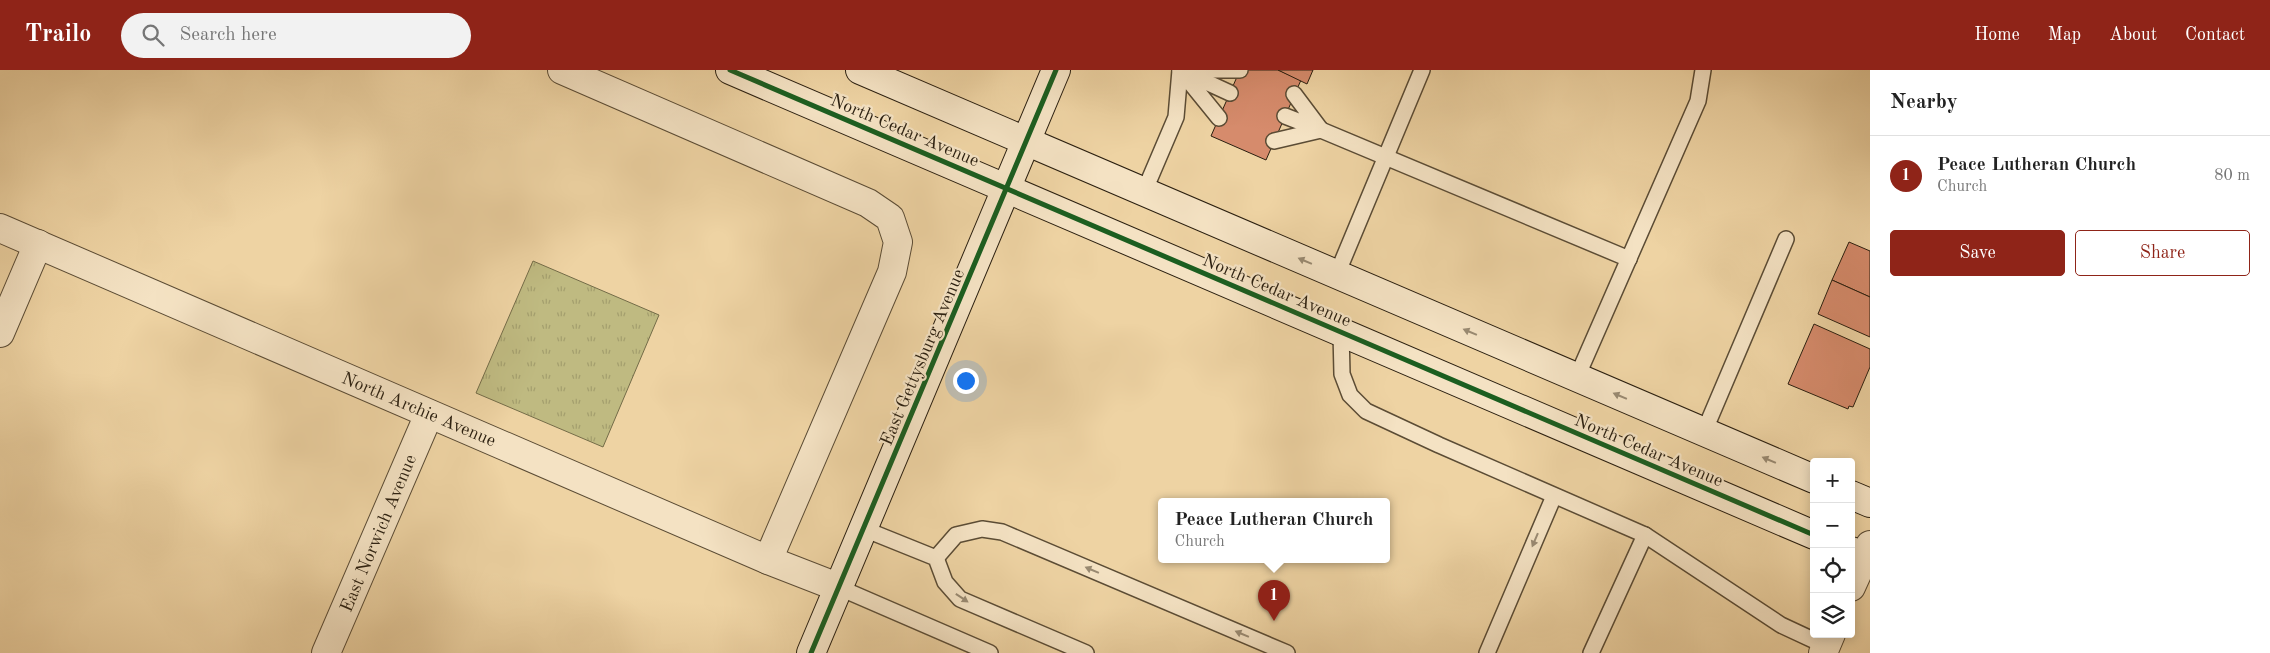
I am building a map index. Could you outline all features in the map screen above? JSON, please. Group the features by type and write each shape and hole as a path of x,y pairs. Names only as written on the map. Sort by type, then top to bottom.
{"street":[{"path":"562,70 868,203 890,218 898,242 892,272 768,560"},
{"name":"North Cedar Avenue","path":"730,70 1810,533"},
{"name":"North Cedar Avenue","path":"860,70 1810,477"},
{"name":"East Gettysburg Avenue","path":"811,653 840,588 1056,70"},
{"name":"North Archie Avenue","path":"0,228 768,560 840,588"},
{"path":"0,333 38,244"},
{"name":"East Norwich Avenue","path":"326,653 429,414"},
{"path":"1855,497 1870,503"},
{"path":"1855,577 1864,553"}],"lane":[{"path":"1180,70 1240,70"},
{"path":"1180,70 1230,93"},
{"path":"1180,70 1219,118"},
{"path":"1144,192 1176,117 1180,70"},
{"path":"1337,274 1422,70"},
{"path":"1577,377 1698,101 1703,70"},
{"path":"1294,94 1322,130"},
{"path":"1285,116 1628,259"},
{"path":"1274,142 1322,130"},
{"path":"1704,432 1786,239"},
{"path":"1341,332 1342,374 1350,395 1366,411 1645,535 1781,625 1826,645"},
{"path":"1487,653 1554,496"},
{"path":"864,530 936,558 945,582 960,599 1086,653"},
{"path":"936,558 956,536 982,530 1002,532 1287,653"},
{"path":"1590,653 1645,535"},
{"path":"840,588 990,653"}],"green space":[{"path":"533,261 659,315 603,447 476,393"}],"building":[{"path":"1240,70 1278,70 1301,80 1266,160 1211,136"},
{"path":"1278,70 1313,70 1307,84"},
{"path":"1849,242 1870,251 1870,297 1832,280"},
{"path":"1832,280 1870,297 1870,337 1818,314"},
{"path":"1814,324 1870,349 1870,367 1853,407 1849,406 1848,409 1788,384"}],"cycle path":[{"path":"730,70 1810,533"},
{"path":"811,653 1056,70"}],"place":[{"name":"Peace Lutheran Church","path":"1274,621"}]}
